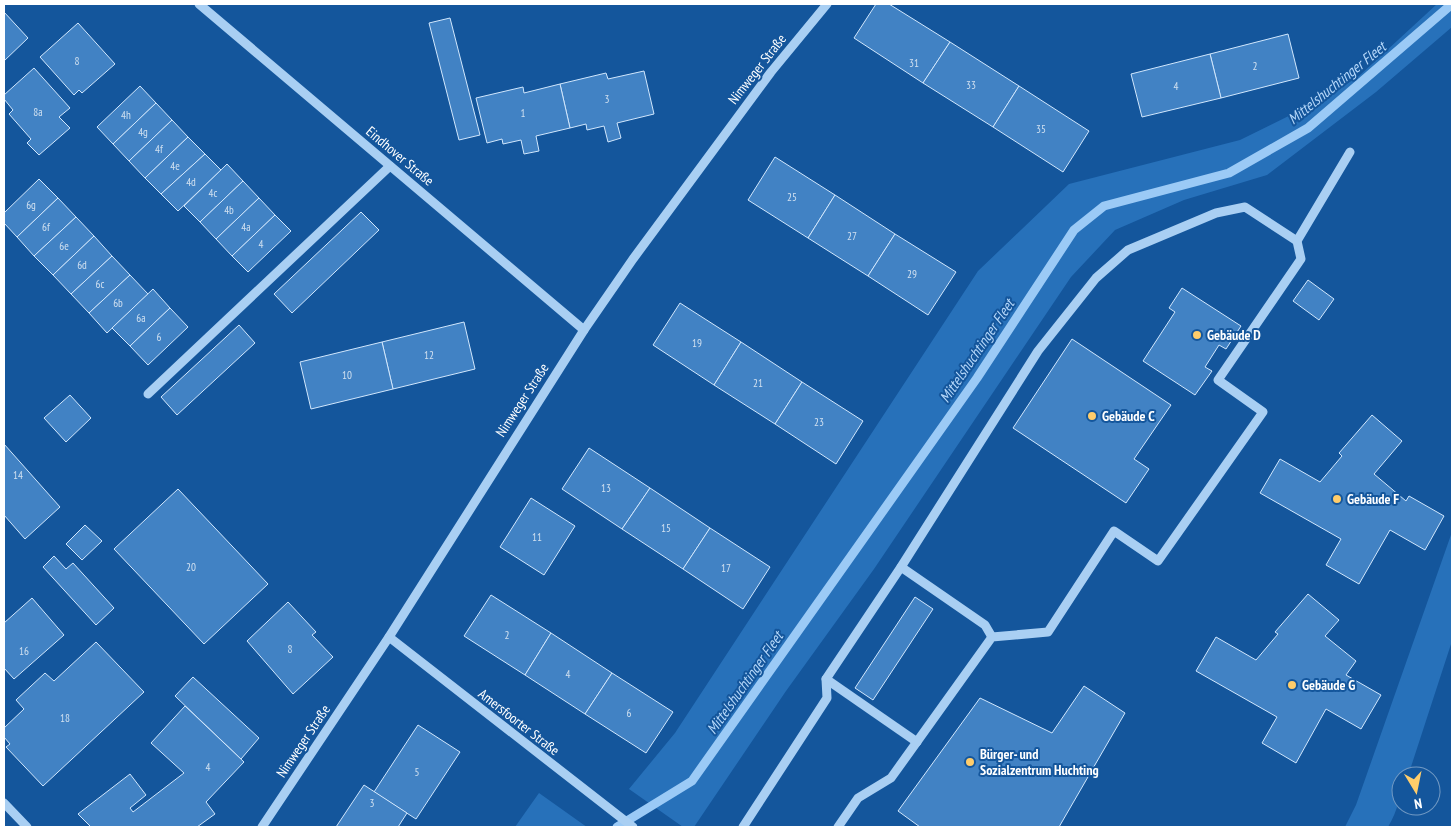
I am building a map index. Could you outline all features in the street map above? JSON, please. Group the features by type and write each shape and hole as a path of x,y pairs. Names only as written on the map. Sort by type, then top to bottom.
{"street":[{"name":"Eindhover Straße","path":"199,4 584,330"},
{"name":"Nimweger Straße","path":"262,827 389,637 584,330 633,259 771,72 827,4"},
{"path":"838,827 858,798 891,778 992,637 1048,632 1114,531 1158,561 1263,412 1218,380 1301,259 1297,241 1350,152"},
{"path":"148,394 390,166"},
{"path":"744,827 827,698 826,679 901,567 1038,351 1096,278 1128,250 1216,214 1245,207 1297,241"},
{"path":"901,567 986,625 992,637"},
{"name":"Amersfoorter Straße","path":"389,637 634,827"},
{"path":"826,679 916,742"},
{"path":"4,803 28,827"}],"shaded area":[{"path":"1437,4 1452,4 1452,27 1376,92 1267,175 1184,200 1115,230 1071,277 874,569 786,691 694,827 683,827 629,789 675,733 978,271 1069,184 1240,140 1325,98 1359,76"},
{"path":"1452,532 1452,641 1411,766 1391,766 1391,816 1394,816 1388,827 1345,827 1356,805"},
{"path":"539,793 584,825 587,827 515,827"}],"building":[{"path":"876,4 889,4 950,42 923,83 854,38"},
{"path":"4,12 28,38 4,61"},
{"path":"450,18 480,135 459,140 429,23"},
{"path":"78,23 115,64 82,93 79,90 74,95 40,57"},
{"path":"1288,34 1299,78 1221,98 1210,54"},
{"path":"950,42 1019,86 993,127 923,83"},
{"path":"1210,54 1221,98 1142,117 1131,74"},
{"path":"34,68 70,108 59,117 70,128 39,155 27,143 31,139 9,114 13,110 4,99 4,95"},
{"path":"644,71 654,114 617,123 621,138 608,142 604,126 587,130 586,124 570,128 560,84 606,73 608,79"},
{"path":"560,84 570,128 536,136 539,151 524,154 521,140 503,144 502,139 487,143 476,98 523,87 524,93"},
{"path":"140,86 156,103 113,144 97,127"},
{"path":"1019,86 1089,131 1063,172 993,127"},
{"path":"156,103 172,120 129,161 113,144"},
{"path":"172,120 188,137 145,178 129,161"},
{"path":"188,137 205,154 161,194 145,178"},
{"path":"205,154 221,170 178,211 161,194"},
{"path":"775,157 835,195 808,238 748,200"},
{"path":"227,164 243,181 200,222 184,206"},
{"path":"39,179 58,198 17,237 4,223 4,213"},
{"path":"243,181 259,198 216,239 200,222"},
{"path":"835,195 895,234 868,276 808,238"},
{"path":"58,198 76,217 34,256 17,237"},
{"path":"259,198 275,215 232,256 216,239"},
{"path":"361,212 379,230 292,313 274,294"},
{"path":"275,215 291,231 248,272 232,256"},
{"path":"76,217 94,236 53,275 34,256"},
{"path":"895,234 956,272 928,315 868,276"},
{"path":"94,236 112,256 71,294 53,275"},
{"path":"112,256 130,275 89,313 71,294"},
{"path":"130,275 148,294 107,333 89,313"},
{"path":"1308,280 1334,299 1319,320 1293,301"},
{"name":"Gebäude D","path":"1182,288 1241,326 1226,349 1219,345 1205,367 1212,371 1195,395 1143,361 1175,312 1169,308"},
{"path":"153,289 170,308 130,346 112,328"},
{"path":"680,303 741,342 714,385 653,345"},
{"path":"170,308 188,327 148,365 130,346"},
{"path":"464,322 475,369 393,389 382,342"},
{"path":"239,325 255,343 177,415 161,397"},
{"name":"Gebäude C","path":"1072,339 1171,405 1134,459 1149,469 1126,503 1013,428"},
{"path":"382,342 393,389 311,409 300,362"},
{"path":"741,342 802,382 775,424 714,385"},
{"path":"802,382 863,421 836,464 775,424"},
{"path":"70,395 91,418 66,442 44,418"},
{"name":"Gebäude F","path":"1372,415 1402,441 1374,474 1406,501 1409,496 1444,516 1425,550 1390,530 1359,584 1326,565 1341,539 1260,493 1280,459 1320,482 1342,456 1339,453"},
{"path":"4,444 60,507 25,539 4,515"},
{"path":"589,448 650,488 622,529 562,489"},
{"path":"650,488 710,528 683,569 622,529"},
{"path":"178,489 268,584 204,644 114,549"},
{"path":"531,498 575,526 544,575 500,547"},
{"path":"85,525 102,541 82,560 66,544"},
{"path":"710,528 770,567 743,609 683,569"},
{"path":"54,556 66,569 73,563 114,608 96,625 43,567"},
{"name":"Gebäude G","path":"1308,594 1339,620 1325,636 1356,661 1346,675 1381,695 1361,729 1326,709 1296,763 1262,743 1277,717 1196,671 1216,637 1256,660 1278,634 1275,632"},
{"path":"491,595 551,633 525,675 464,636"},
{"path":"915,597 933,609 873,700 855,688"},
{"path":"32,598 64,635 14,679 4,668 4,623"},
{"path":"288,602 316,632 312,635 333,657 293,694 247,641"},
{"path":"551,633 612,673 585,714 525,675"},
{"path":"96,642 144,692 43,786 6,747 10,744 4,737 4,728 24,709 16,700 45,673 54,681"},
{"path":"612,673 673,712 646,753 585,714"},
{"path":"193,677 259,738 241,759 175,696"},
{"path":"1084,686 1125,713 1059,827 920,827 898,811 980,698 1052,733"},
{"path":"185,706 244,762 206,802 215,814 197,827 91,827 78,814 130,774 146,795 130,808 133,812 184,773 151,743"},
{"path":"418,725 460,752 416,819 374,792"},
{"path":"364,785 407,813 398,827 336,827"}],"waterway":[{"name":"Mittelshuchtinger Fleet","path":"617,827 692,781 977,378 1074,230 1104,206 1229,173 1308,128 1452,4"}],"place":[{"name":"Gebäude D","path":"1197,335"},
{"name":"Gebäude C","path":"1092,416"},
{"name":"Gebäude F","path":"1337,499"},
{"name":"Gebäude G","path":"1292,685"},
{"name":"Bürger- und Sozialzentrum Huchting","path":"970,762"}]}
